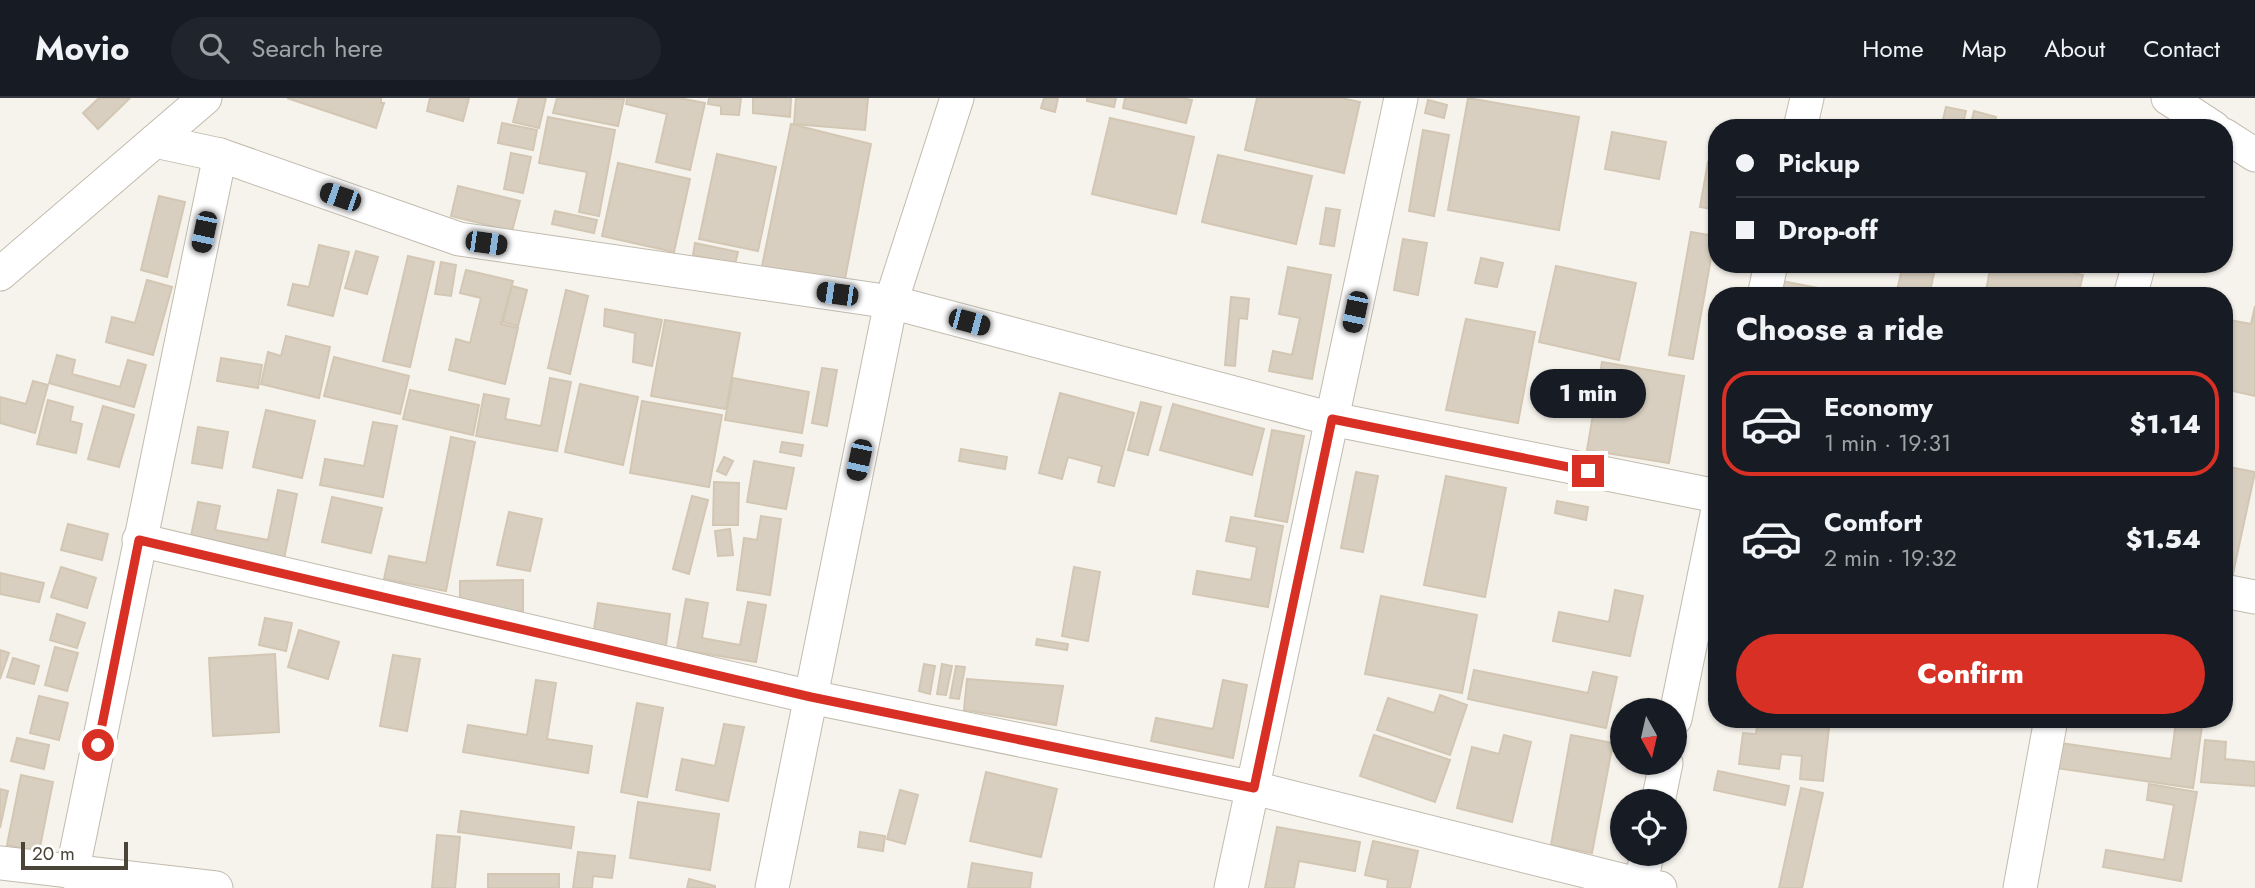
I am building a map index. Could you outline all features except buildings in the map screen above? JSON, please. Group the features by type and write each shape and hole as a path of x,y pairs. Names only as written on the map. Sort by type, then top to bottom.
{"street":[{"path":"0,274 205,98"},
{"path":"772,888 891,302 957,98"},
{"path":"1231,888 1401,98"},
{"path":"1802,119 1807,98"},
{"path":"2168,98 2194,119"},
{"path":"155,141 220,155 459,239 891,302 1332,419 1708,494"},
{"path":"2233,143 2255,155"},
{"path":"72,873 220,155"},
{"path":"139,540 811,697 1254,788 1647,879"},
{"path":"1679,698 1708,558"},
{"path":"2233,593 2255,597"},
{"path":"2020,888 2049,728"},
{"path":"0,863 216,888"}],"route":[{"path":"98,745 139,540 811,697 1254,788 1332,419 1588,471"}]}
